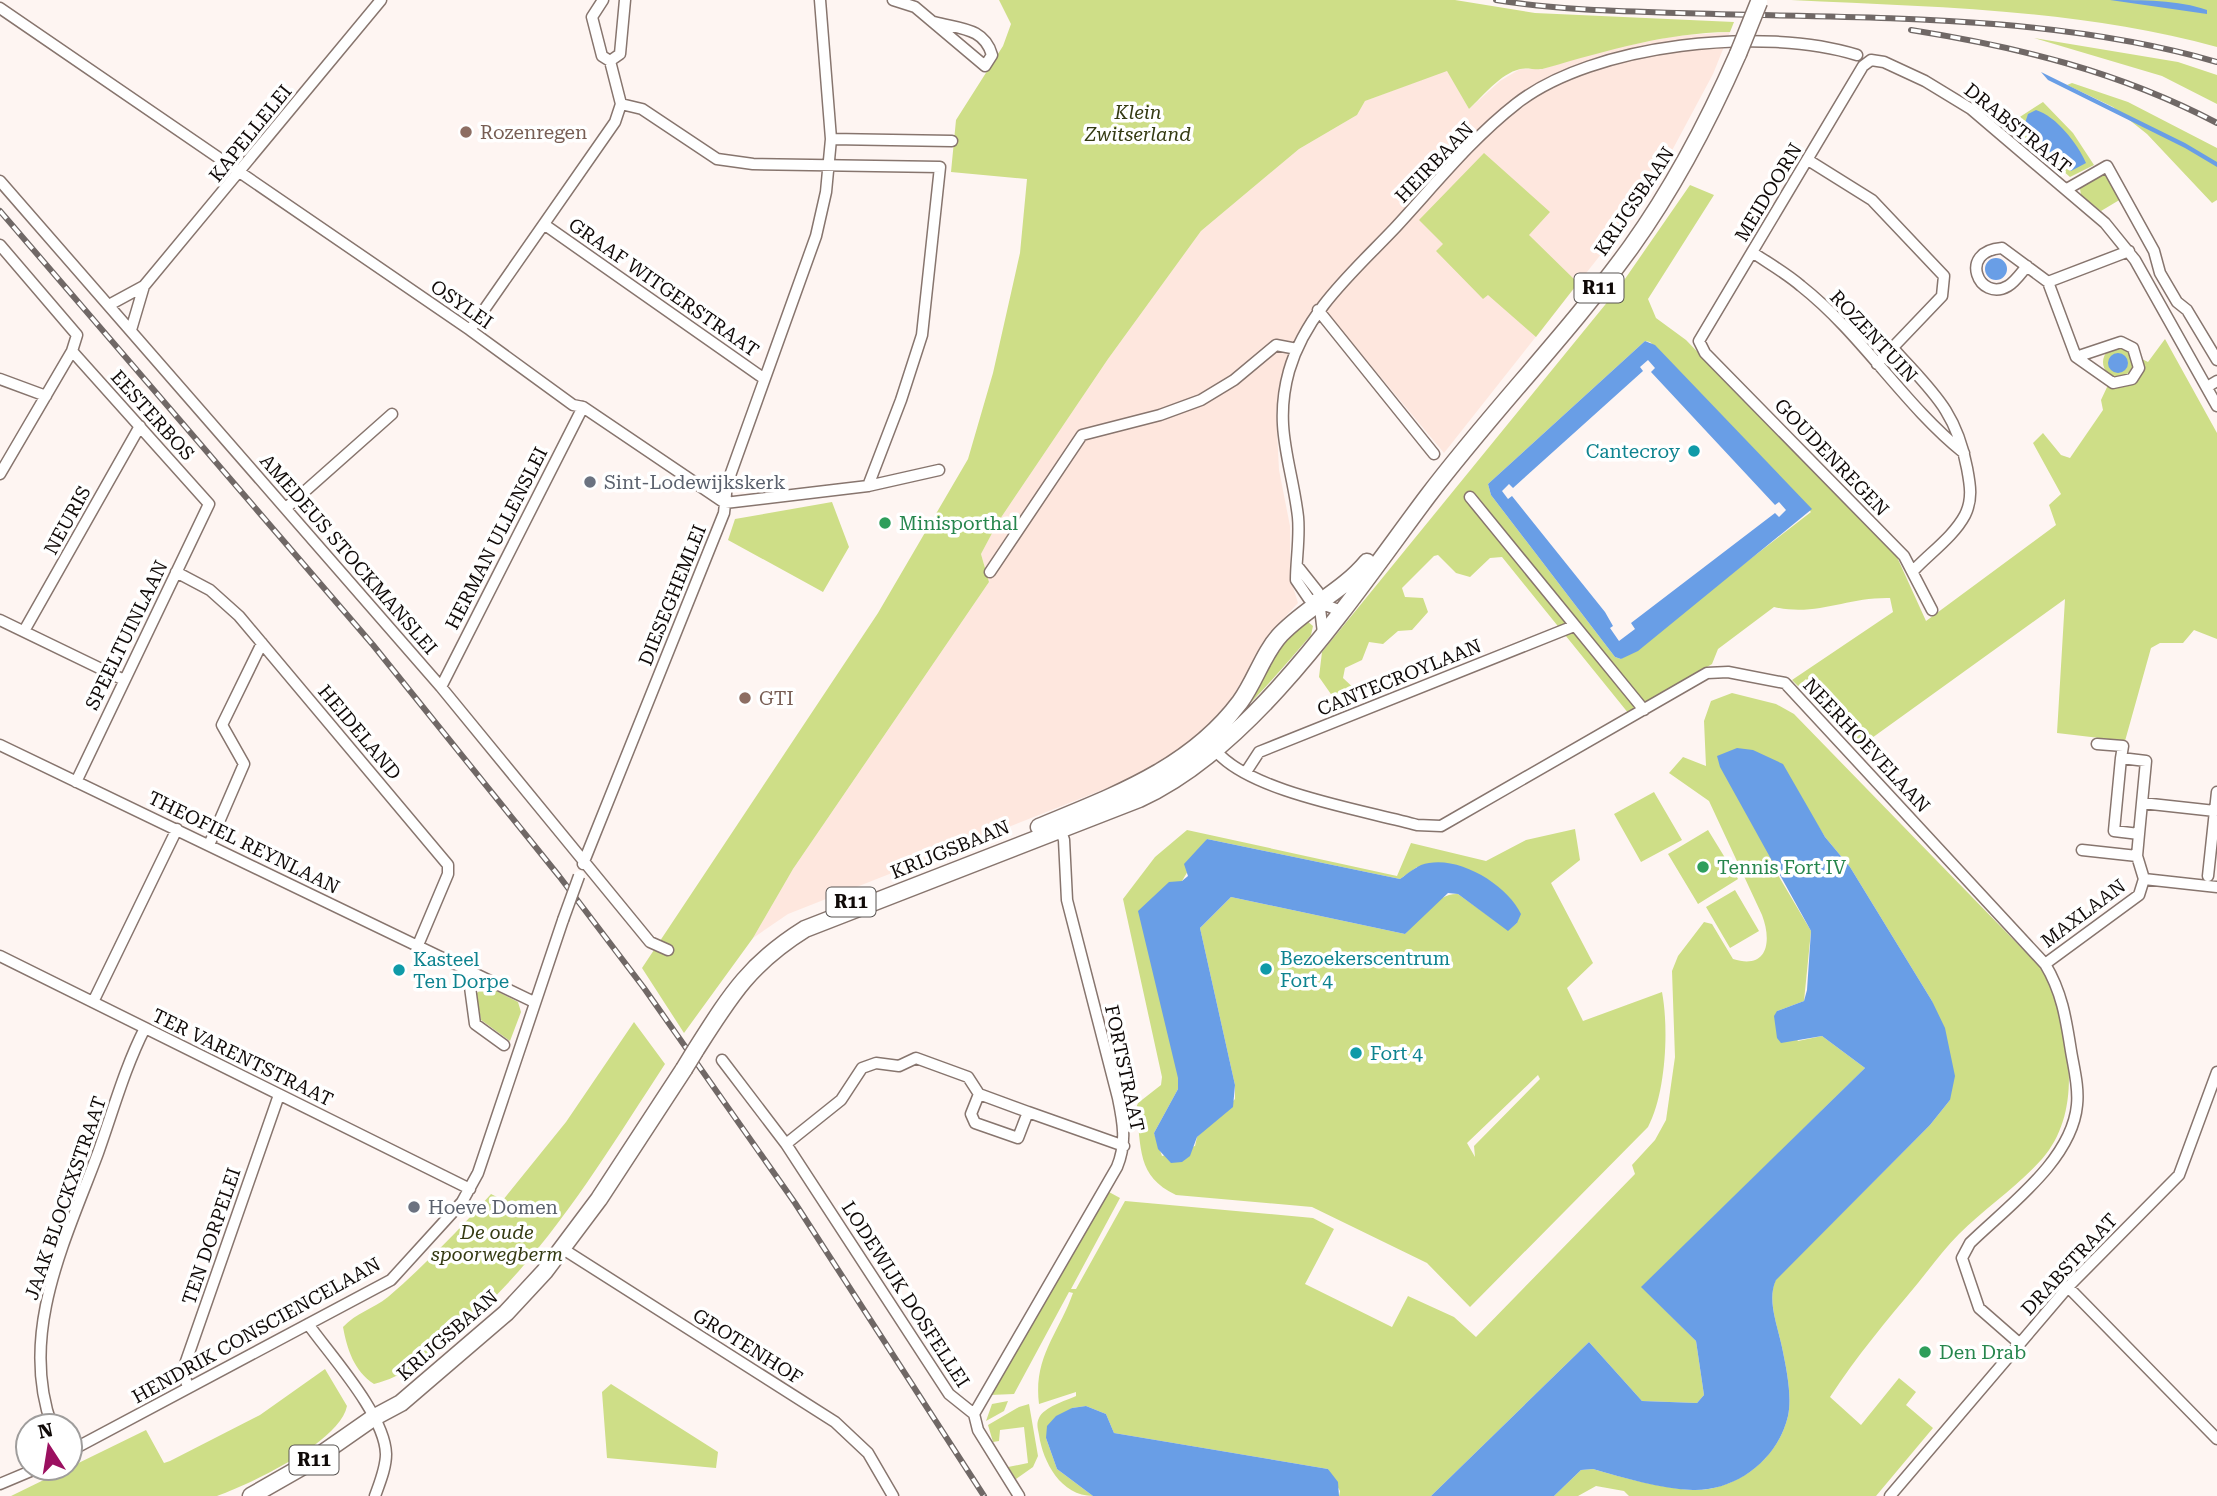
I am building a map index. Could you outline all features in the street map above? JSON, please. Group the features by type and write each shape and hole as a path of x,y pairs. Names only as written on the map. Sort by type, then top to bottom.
{"main road":[{"name":"KRIJGSBAAN","path":"373,1418 395,1394 472,1330 539,1263 594,1192 681,1065 735,976 759,951 781,934 819,914 1161,789 1216,751 1262,705 1323,633 1426,499 1632,245 1690,154 1738,54 1759,1"},
{"name":"KRIJGSBAAN","path":"1058,825 1142,783 1195,749 1240,701 1276,639 1317,603 1353,579 1426,499"},
{"name":"KRIJGSBAAN","path":"251,1496 307,1464 373,1418 401,1403 485,1333 563,1249 599,1199 681,1065"}],"street":[{"name":"KAPELLELEI","path":"109,305 144,286 381,0"},
{"path":"470,330 615,122 621,104 610,61 603,56 592,17 603,0"},
{"path":"610,61 620,54 625,0"},
{"name":"DIESEGHEMLEI","path":"470,1189 583,862 724,513 727,484 816,236 830,165 831,139 820,0"},
{"path":"893,0 915,8 985,66 992,55 989,43 981,34 934,22"},
{"name":"OSYLEI","path":"0,8 470,330 573,405 583,407 725,503"},
{"name":"HEIRBAAN","path":"1323,633 1317,603 1318,592 1299,568 1298,517 1284,453 1282,427 1285,387 1297,349 1318,310 1476,143 1515,104 1539,88 1608,62 1698,44 1749,40 1835,48 1857,55 1856,60 1867,63"},
{"name":"MEIDOORN","path":"1701,336 1867,63"},
{"name":"DRABSTRAAT","path":"1867,63 1907,72 1959,100 2105,223 2129,251 2174,328 2212,384 2217,405"},
{"path":"621,104 642,109 717,159 753,164 940,167 922,335 901,400 868,486"},
{"path":"831,139 952,141"},
{"path":"1808,160 1872,200 1944,276 1942,296 1877,363"},
{"name":"DRABSTRAAT","path":"2067,190 2107,166 2154,251 2160,273 2177,302 2192,318 2217,360"},
{"name":"AMEDEUS STOCKMANSLEI","path":"0,181 441,687 650,942 668,950"},
{"name":"GRAAF WITGERSTRAAT","path":"545,225 763,378"},
{"path":"0,245 75,330 77,339 0,474"},
{"path":"2027,266 2010,286 1999,290 1989,289 1980,282 1976,270 1976,262 1983,254 2003,248 2027,266 2048,282 2076,357 2113,383 2132,379 2138,368 2137,354 2128,344 2121,342 2076,357"},
{"path":"2048,282 2129,251"},
{"name":"ROZENTUIN","path":"1752,252 1802,286 1941,434 1964,453"},
{"name":"KAPELLELEI","path":"131,330 144,286"},
{"path":"1318,310 1434,454"},
{"path":"2174,328 2192,318"},
{"name":"GOUDENREGEN","path":"1701,336 1699,341 1705,353 1895,546 1914,570 1932,610"},
{"path":"990,572 1082,435 1184,407 1234,380 1276,345 1297,349"},
{"name":"ROZENTUIN","path":"1892,348 1945,407 1957,427 1971,488 1970,503 1964,517 1914,570"},
{"name":"EESTERBOS","path":"72,351 209,504"},
{"path":"0,379 46,396"},
{"name":"HERMAN ULLENSLEI","path":"441,687 583,407"},
{"path":"286,508 391,414"},
{"name":"NEURIS","path":"24,631 140,426"},
{"path":"725,503 868,486 940,470"},
{"path":"1470,497 1644,710"},
{"name":"SPEELTUINLAAN","path":"76,782 209,504"},
{"name":"HEIDELAND","path":"176,572 210,590 262,643 448,865 448,874 418,945"},
{"path":"1317,603 1340,611"},
{"path":"0,620 124,680"},
{"name":"CANTECROYLAAN","path":"1246,772 1259,752 1574,626"},
{"path":"209,845 244,764 222,725 262,643"},
{"name":"NEERHOEVELAAN","path":"1216,751 1229,766 1246,772 1266,785 1426,827 1441,826 1701,676 1715,671 1785,683 2045,964 2059,989 2077,1085 2074,1119 2065,1145 1970,1243 1962,1258 1979,1308 2019,1343"},
{"path":"2097,744 2123,746 2114,831 2139,834"},
{"name":"THEOFIEL REYNLAAN","path":"0,745 534,1002"},
{"path":"2121,758 2147,761 2137,856 2144,879"},
{"path":"2208,876 2217,792"},
{"path":"2142,803 2215,811"},
{"name":"FORTSTRAAT","path":"974,1415 1117,1167 1124,1146 1124,1124 1118,1098 1067,900 1064,840 1058,825"},
{"path":"93,1002 177,829"},
{"path":"2082,850 2137,856"},
{"name":"MAXLAAN","path":"2045,964 2139,895 2144,879 2217,887"},
{"name":"TER VARENTSTRAAT","path":"0,956 470,1189"},
{"path":"472,971 470,987 475,1024 504,1045"},
{"name":"JAAK BLOCKXSTRAAT","path":"48,1412 39,1354 48,1292 145,1028"},
{"path":"786,1144 841,1100 857,1071 870,1064 899,1066 916,1058 968,1077 979,1094 1124,1146"},
{"name":"LODEWIJK DOSFELLEI","path":"722,1060 786,1144 949,1394 974,1415 978,1430 1018,1496"},
{"name":"DRABSTRAAT","path":"1890,1496 2068,1287 2179,1175 2217,1072"},
{"path":"979,1094 971,1114 975,1124 1018,1138 1028,1112"},
{"name":"TEN DORPELEI","path":"187,1388 183,1370 279,1095"},
{"name":"HENDRIK CONSCIENCELAAN","path":"84,1443 391,1280 446,1221 470,1189"},
{"name":"GROTENHOF","path":"563,1249 835,1422 869,1453 893,1496"},
{"path":"2068,1287 2217,1439"},
{"path":"308,1324 373,1418 386,1454 376,1496"}],"shaded area":[{"path":"1730,32 1713,74 1668,158 1632,215 1444,453 1318,302 1300,331 1284,371 1276,411 1279,470 1290,526 1290,577 1298,603 1273,630 1231,699 1197,737 1162,763 1130,779 788,914 753,938 793,869 989,582 981,554 998,522 1108,359 1201,231 1299,149 1357,115 1365,101 1447,70 1469,109 1500,81 1520,69 1543,69 1590,53 1675,36"}],"green space":[{"name":"Klein Zwitserland","path":"999,0 1455,0 1535,13 1734,22 1730,32 1660,39 1543,69 1520,69 1499,80 1469,109 1447,71 1365,101 1357,115 1299,149 1201,231 1108,359 998,522 981,554 989,582 793,869 753,938 684,1033 642,968 878,613 968,459 993,373 1020,253 1027,179 951,172 956,120 1003,46 1011,24"},
{"path":"1791,0 2217,0 2217,47 2165,34 2059,17 1952,8"},
{"path":"2034,38 2178,62 2217,75 2217,104 2162,76"},
{"path":"2072,83 2128,102 2217,148 2217,200 2212,203 2147,134 2113,107 2067,85"},
{"path":"2043,102 2073,133 2094,165 2070,177 2009,124"},
{"path":"1484,153 1550,212 1529,235 1578,283 1536,337 1488,295 1483,299 1436,251 1443,244 1419,220"},
{"path":"2104,175 2108,176 2121,199 2101,211 2081,195 2080,189 2083,184"},
{"path":"1690,185 1714,195 1648,299 1656,318 1686,340 1897,557 1926,621 2056,525 2049,505 2061,494 2033,443 2043,433 2061,455 2070,458 2103,410 2101,400 2108,385 2129,384 2141,369 2142,359 2148,362 2165,339 2217,433 2217,639 2194,630 2183,643 2160,643 2151,648 2125,741 2057,733 2065,599 1858,748 1812,701 1819,693 1806,679 1798,686 1792,680 1893,612 1890,598 1859,600 1804,610 1774,607 1718,649 1712,664 1629,714 1502,557 1490,558 1470,577 1456,573 1438,555 1402,588 1405,597 1423,598 1428,612 1412,630 1398,631 1383,644 1369,642 1362,660 1345,668 1343,678 1358,692 1333,697 1319,677 1322,652 1618,289","holes":["1645,341 1650,342 1811,512 1621,659 1615,657 1491,495 1488,484"]},
{"path":"2118,347 2129,351 2133,362 2129,373 2118,377 2107,373 2103,362 2107,351"},
{"path":"832,502 849,547 823,592 728,540 735,519"},
{"path":"1307,621 1313,626 1311,635 1252,702 1187,764 1275,646"},
{"path":"1732,693 1776,704 1794,714 2045,972 2066,1043 2068,1093 2064,1117 2056,1139 2032,1169 1948,1246 1872,1339 1830,1397 1861,1425 1899,1378 1916,1392 1906,1405 1933,1428 1876,1496 1629,1496 1624,1491 1596,1486 1578,1496 1554,1496 1581,1470 1593,1469 1675,1488 1714,1488 1743,1476 1766,1457 1783,1431 1789,1409 1787,1376 1772,1296 1776,1279 1930,1125 1950,1100 1932,1001 1850,867 1825,837 1810,813 1778,875 1811,931 1804,1001 1777,1011 1798,1041 1822,1036 1865,1068 1642,1287 1696,1341 1704,1395 1697,1403 1642,1401 1589,1342 1431,1496 1339,1496 1340,1491 1328,1469 1114,1433 1106,1414 1086,1406 1072,1408 1046,1438 1057,1469 1093,1496 1072,1490 1063,1484 1049,1466 1041,1445 1038,1422 1045,1411 1076,1396 1076,1392 1039,1404 1038,1387 1043,1359 1073,1293 1069,1292 1014,1394 990,1395 1109,1192 1120,1198 1071,1289 1076,1289 1125,1201 1313,1218 1334,1229 1305,1284 1392,1327 1408,1296 1454,1317 1476,1337 1635,1174 1632,1165 1655,1140 1666,1120 1675,1057 1672,971 1678,956 1704,922 1712,924 1733,959 1754,960 1760,957 1766,943 1767,934 1762,915 1709,801 1669,773 1683,757 1706,766 1704,721 1711,701"},
{"name":"Tennis Fort IV","path":"1654,792 1682,840 1641,862 1614,814"},
{"path":"1575,829 1580,860 1551,883 1593,963 1567,988 1583,1021 1662,992 1665,1042 1662,1079 1659,1097 1648,1127 1470,1307 1427,1263 1312,1207 1176,1195 1154,1179 1143,1159 1136,1108 1138,1103 1161,1085 1162,1077 1123,899 1155,857 1187,830 1397,876 1411,843 1486,861 1526,840","holes":["1207,839 1400,879 1417,867 1517,923 1508,930 1458,894 1435,902 1405,934 1231,897 1200,928 1235,1085 1235,1099 1197,1137 1195,1146 1162,1156 1154,1133 1178,1089 1182,881","1538,1075 1540,1079 1474,1146 1475,1157 1467,1143"]},
{"name":"Tennis Fort IV","path":"1708,830 1738,879 1698,904 1668,854"},
{"name":"Tennis Fort IV","path":"1735,890 1759,931 1730,948 1706,907"},
{"path":"485,985 518,1002 521,1012 510,1041 481,1020 476,994"},
{"name":"De oude spoorwegberm","path":"634,1022 665,1064 567,1211 512,1279 481,1311 447,1340 395,1377 374,1384 367,1379 352,1359 343,1327 402,1285 491,1194 503,1200 566,1122"},
{"path":"325,1369 347,1406 341,1420 312,1447 272,1471 217,1496 11,1496 40,1482 84,1482 84,1460 146,1430 164,1463 260,1415"},
{"path":"611,1384 718,1452 716,1468 607,1458 602,1392"},
{"path":"1008,1401 1004,1411 986,1421 992,1404"},
{"path":"1029,1404 1038,1456 1033,1467 1016,1479 1008,1467 1028,1463 1024,1427 1000,1430 999,1441 993,1442 988,1425"}],"water":[{"path":"2110,0 2172,2 2207,10 2207,14"},
{"path":"2041,72 2185,143 2217,162 2217,167 2185,148 2048,80"},
{"path":"2036,110 2051,118 2066,132 2086,163 2071,171 2023,129 2028,114"},
{"path":"1996,258 2004,261 2007,269 2004,277 1996,280 1988,277 1985,269 1988,261"},
{"path":"1645,341 1655,345 1812,509 1638,651 1621,659 1615,657 1491,495 1488,484","holes":["1648,360 1655,368 1651,372 1775,505 1779,502 1786,510 1779,517 1775,513 1631,623 1635,629 1619,641 1610,628 1613,626 1605,612 1512,496 1508,499 1502,491 1509,484 1513,488 1643,371 1640,367"]},
{"path":"2118,353 2125,356 2128,363 2125,370 2118,373 2111,370 2108,363 2111,356"},
{"path":"1737,748 1753,750 1783,764 1825,837 1850,867 1932,1001 1945,1028 1955,1076 1950,1100 1930,1125 1776,1280 1772,1297 1787,1376 1789,1409 1783,1432 1775,1446 1753,1470 1725,1485 1709,1489 1668,1488 1593,1469 1581,1470 1554,1496 1431,1496 1589,1342 1642,1401 1697,1403 1704,1395 1696,1341 1641,1287 1865,1068 1822,1036 1781,1043 1777,1038 1774,1016 1777,1011 1804,1001 1811,931 1720,767 1717,756"},
{"path":"1207,839 1400,879 1425,864 1455,864 1495,884 1506,893 1521,914 1517,923 1508,931 1458,894 1448,893 1405,934 1231,897 1200,928 1235,1085 1233,1107 1197,1137 1190,1156 1182,1162 1171,1163 1158,1149 1154,1133 1178,1089 1178,1078 1138,911 1169,882 1182,881 1188,876 1184,864"},
{"path":"1086,1406 1106,1414 1114,1433 1328,1469 1338,1482 1339,1496 1093,1496 1057,1469 1046,1438 1047,1426 1056,1416 1072,1408"}],"railway":[{"path":"1496,0 1588,10 1883,18 2018,26 2152,46 2217,62"},
{"path":"1911,30 2030,53 2068,64 2143,89 2217,123"},
{"path":"0,211 373,645 559,876 644,988 795,1203 984,1496"}],"place":[{"name":"Rozenregen","path":"466,132"},
{"name":"Cantecroy","path":"1694,451"},
{"name":"Sint-Lodewijkskerk","path":"590,482"},
{"name":"Minisporthal","path":"885,523"},
{"name":"GTI","path":"745,698"},
{"name":"Tennis Fort IV","path":"1703,867"},
{"name":"Bezoekerscentrum Fort 4","path":"1266,969"},
{"name":"Kasteel Ten Dorpe","path":"399,970"},
{"name":"Fort 4","path":"1356,1053"},
{"name":"Hoeve Domen","path":"414,1207"},
{"name":"Den Drab","path":"1925,1352"}]}
